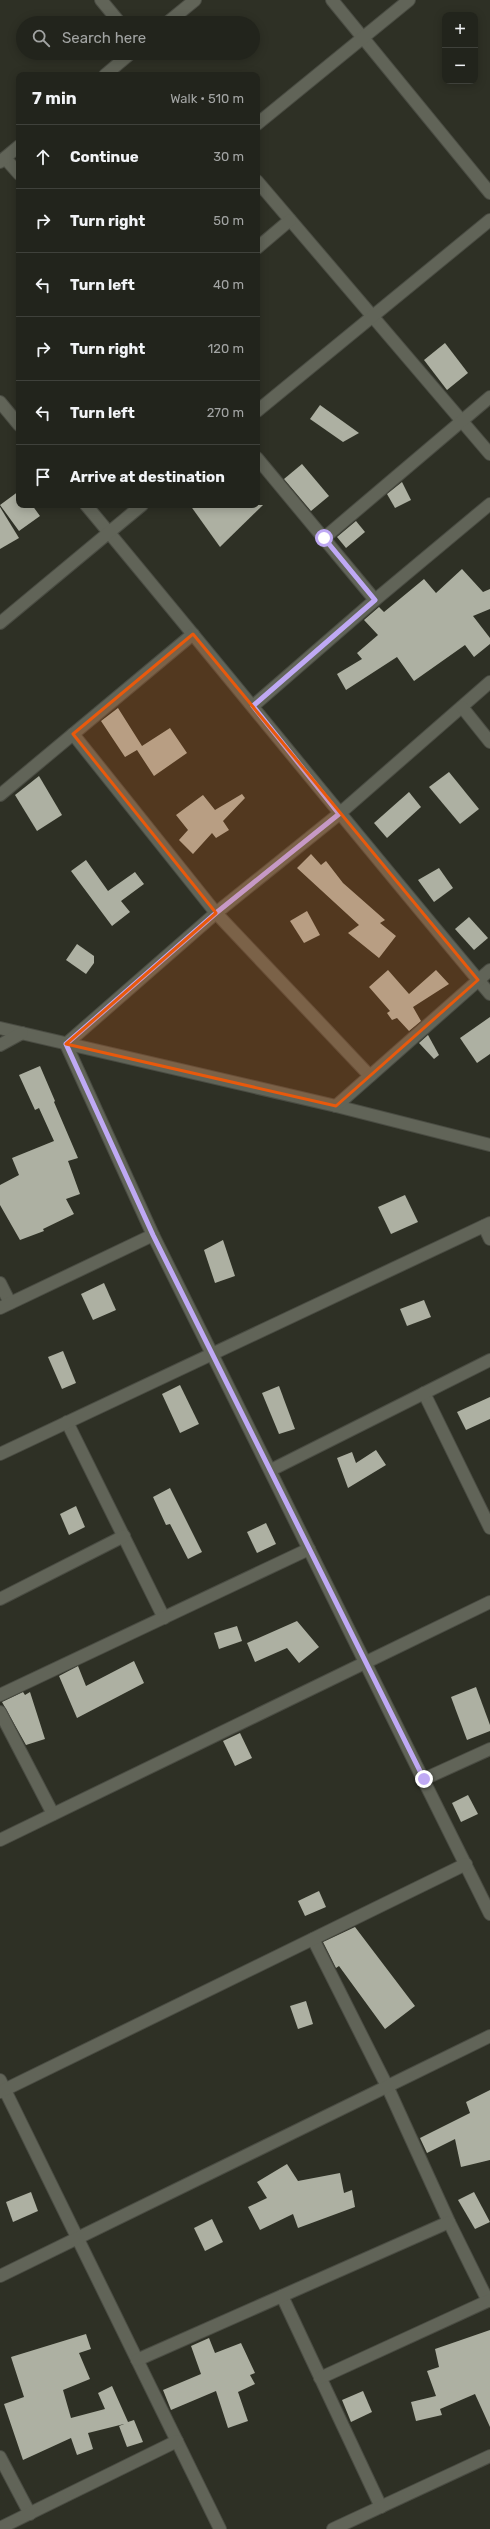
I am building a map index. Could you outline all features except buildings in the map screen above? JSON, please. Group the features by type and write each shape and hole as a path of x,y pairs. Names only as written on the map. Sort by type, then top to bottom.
{"street":[{"path":"101,0 114,16"},
{"path":"176,16 195,0"},
{"path":"332,0 490,193"},
{"path":"260,122 409,0"},
{"path":"109,72 123,60"},
{"path":"16,148 2,160 16,172"},
{"path":"260,185 373,315 490,454"},
{"path":"260,245 290,220"},
{"path":"260,409 490,220"},
{"path":"324,538 490,397"},
{"path":"0,402 16,421"},
{"path":"260,462 375,600"},
{"path":"253,706 375,600 490,504"},
{"path":"89,508 253,706 339,814 490,994"},
{"path":"0,623 138,508"},
{"path":"0,794 193,634"},
{"path":"66,1044 216,913 339,814 490,682"},
{"path":"462,707 490,742"},
{"path":"73,734 216,913 370,1076"},
{"path":"336,1106 490,970"},
{"path":"0,1028 336,1106 490,1145"},
{"path":"0,1045 22,1033"},
{"path":"66,1044 153,1235 271,1470 490,1914"},
{"path":"0,1454 211,1353 487,1224 490,1239"},
{"path":"0,1283 5,1306 153,1235"},
{"path":"271,1470 490,1360"},
{"path":"424,1393 485,1505 490,1528"},
{"path":"67,1422 164,1618"},
{"path":"0,1599 124,1536"},
{"path":"0,1695 309,1548"},
{"path":"0,1840 490,1602"},
{"path":"0,1712 54,1814"},
{"path":"424,1779 490,1749"},
{"path":"220,2529 78,2238 2,2087 313,1939 466,1864"},
{"path":"313,1939 388,2088 449,2222 489,2301 320,2378"},
{"path":"0,2276 388,2088 490,2036"},
{"path":"137,2360 449,2222"},
{"path":"282,2296 381,2507"},
{"path":"0,2528 177,2441"},
{"path":"333,2529 490,2456"},
{"path":"0,2457 30,2514"}],"highlighted area":[{"path":"193,634 478,980 336,1106 66,1044 216,913 73,734"}],"route":[{"path":"324,538 375,600 253,706 339,814 216,913 66,1044 153,1235 424,1779"}]}
